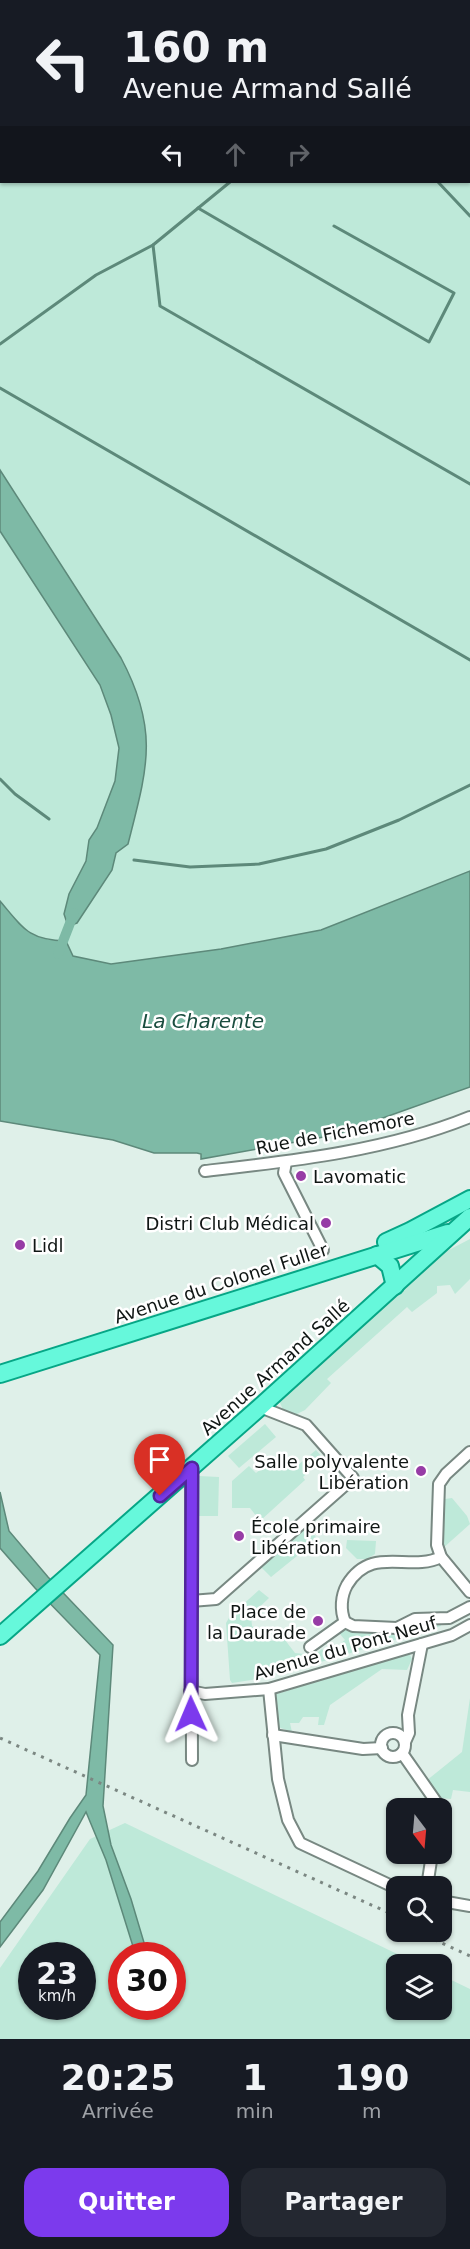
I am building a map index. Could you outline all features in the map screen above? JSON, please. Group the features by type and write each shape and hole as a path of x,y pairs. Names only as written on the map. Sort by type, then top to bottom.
{"main road":[{"path":"356,1261 377,1246 410,1232 470,1198"},
{"name":"Avenue Armand Sallé","path":"0,1636 192,1468 470,1217"},
{"name":"Avenue du Colonel Fuller","path":"0,1374 455,1230"},
{"path":"376,1255 390,1266 395,1286"}],"street":[{"name":"Rue de Fichemore","path":"204,1171 286,1162 391,1141 446,1127 470,1118"},
{"path":"286,1162 284,1173 323,1250"},
{"path":"191,1601 216,1599 353,1478 306,1425 260,1407"},
{"path":"470,1452 446,1474 440,1484 437,1545 441,1557 470,1592"},
{"path":"192,1468 190,1691 192,1760"},
{"path":"441,1557 428,1562 382,1561 368,1565 344,1591 341,1607 345,1622 352,1626 397,1628 415,1619 449,1618 470,1607"},
{"path":"309,1647 345,1622"},
{"name":"Avenue du Pont Neuf","path":"190,1691 205,1694 269,1689 458,1633 470,1625"},
{"path":"273,1735 363,1749 382,1748 391,1756 404,1748 422,1644"},
{"path":"269,1689 278,1779 288,1820 300,1843 386,1883"},
{"path":"382,1748 384,1737 395,1732 408,1715"},
{"path":"395,1732 402,1736 404,1748 434,1798"},
{"path":"452,1903 470,1906"}],"shaded area":[{"path":"0,183 470,183 470,912 331,970 56,968 0,910"},
{"path":"470,1239 470,1279 455,1294 450,1285 437,1286 437,1293 412,1312 407,1307 327,1379 331,1383 305,1410 295,1415 284,1412 278,1398 447,1251"},
{"path":"265,1424 276,1437 239,1468 228,1456"},
{"path":"316,1450 323,1458 303,1477 305,1480 260,1521 250,1508 232,1508 232,1481 249,1466 256,1473 276,1457 298,1465"},
{"path":"199,1476 219,1477 218,1516 198,1516"},
{"path":"452,1498 467,1516 470,1524 442,1549 445,1499"},
{"path":"310,1520 316,1527 311,1531 323,1546 308,1547 271,1577 259,1565"},
{"path":"347,1540 376,1541 375,1554 367,1559 357,1559 346,1548"},
{"path":"259,1590 269,1598 251,1615 252,1626 269,1641 285,1640 295,1653 314,1655 312,1665 232,1683 226,1623 230,1616"},
{"path":"414,1622 440,1623 441,1626 314,1664 315,1655 322,1649 327,1654 345,1640 340,1634 346,1629 392,1632"},
{"path":"409,1653 412,1659 407,1670 382,1669 330,1705 324,1725 318,1725 319,1717 303,1717 299,1723 290,1723 292,1732 278,1727 273,1695"},
{"path":"470,1698 470,1792 453,1790 451,1798 441,1798 426,1781 462,1752"},
{"path":"125,1823 397,1954 386,1954 386,2020 452,2020 452,1980 470,1989 470,2039 0,2039 0,1968 18,1942 18,2020 96,2020 96,1942 18,1942 90,1839"}],"water":[{"path":"0,470 121,658 141,707 145,729 144,771 128,844 116,853 112,870 77,923 68,926 64,914 69,894 86,861 89,840 97,828 115,781 119,748 111,715 100,685 0,531"},
{"name":"La Charente","path":"470,871 470,1087 335,1135 201,1159 201,1154 197,1153 154,1153 113,1140 0,1121 0,901 27,931 34,935 66,941 73,956 111,964 221,949 321,930"},
{"path":"0,1492 9,1531 48,1577 113,1645 103,1806 111,1845 144,1942 132,1942 106,1860 86,1812 43,1890 0,1947 0,1922 38,1871 86,1795 100,1655 0,1548"}],"waterway":[{"path":"229,183 153,245 160,306 470,484"},
{"path":"439,183 470,216"},
{"path":"198,208 429,342 454,293 334,226"},
{"path":"0,344 96,275 153,245"},
{"path":"0,388 470,660"},
{"path":"0,779 15,794 49,819"},
{"path":"134,860 190,867 259,864 326,849 399,820 470,785"},
{"path":"58,954 74,913"}],"railway":[{"path":"0,1738 386,1912"},
{"path":"440,1942 470,1956"}],"place":[{"name":"Lavomatic","path":"301,1176"},
{"name":"Distri Club Médical","path":"326,1223"},
{"name":"Lidl","path":"20,1245"},
{"name":"Salle polyvalente Libération","path":"421,1471"},
{"name":"École primaire Libération","path":"239,1536"},
{"name":"Place de la Daurade","path":"318,1621"}],"route":[{"path":"160,1496 192,1468 191,1714"}]}
